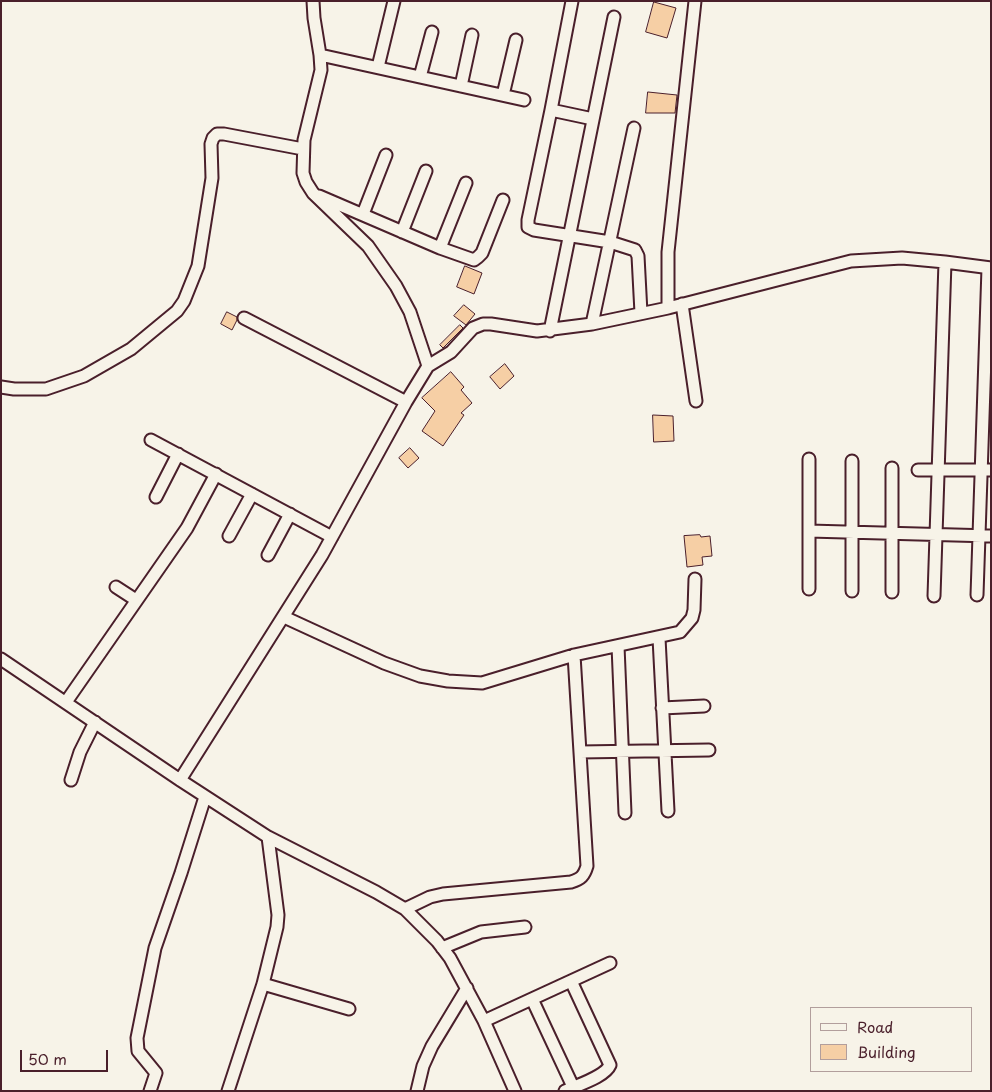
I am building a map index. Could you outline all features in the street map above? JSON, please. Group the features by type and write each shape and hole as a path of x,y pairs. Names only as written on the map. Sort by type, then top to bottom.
{"street":[{"path":"313,1 320,55 319,83 303,149 303,173 313,193 368,246 396,286 410,312 428,366"},
{"path":"378,68 394,1"},
{"path":"572,1 528,227 534,230 569,234 610,242 635,250 638,256 641,312"},
{"path":"668,308 668,252 695,1"},
{"path":"550,331 614,17"},
{"path":"420,77 432,32"},
{"path":"461,86 472,35"},
{"path":"503,95 516,40"},
{"path":"320,55 524,100"},
{"path":"552,110 593,119"},
{"path":"592,324 634,128"},
{"path":"1,387 46,389 84,376 131,349 177,311 184,301 198,266 212,178 211,144 217,134 303,149"},
{"path":"363,214 386,155"},
{"path":"402,232 426,171"},
{"path":"440,248 466,183"},
{"path":"313,193 440,248 474,260 482,253 504,200"},
{"path":"180,780 284,617 332,537 406,402 428,366 451,352 478,325 491,324 537,331 550,331 592,324 641,312 668,308 851,261 902,258 989,268 985,536 977,595"},
{"path":"934,596 945,262"},
{"path":"682,304 696,401"},
{"path":"244,318 406,402"},
{"path":"151,440 332,537"},
{"path":"156,497 178,454"},
{"path":"809,460 809,589"},
{"path":"852,461 852,590"},
{"path":"892,468 892,592"},
{"path":"918,470 986,470"},
{"path":"66,702 187,528 216,474"},
{"path":"229,536 252,494"},
{"path":"268,555 290,514"},
{"path":"809,531 985,536"},
{"path":"284,617 384,663 420,676 448,681 482,683 574,655 680,632 692,618 695,579"},
{"path":"116,587 136,600"},
{"path":"659,638 668,811"},
{"path":"618,646 625,813"},
{"path":"406,909 443,894 571,882 579,880 585,874 574,655"},
{"path":"1,659 204,797 268,837 406,909 450,958 484,1021 516,1091"},
{"path":"662,708 704,706"},
{"path":"71,780 80,752 95,722"},
{"path":"580,752 709,750"},
{"path":"150,1091 156,1073 138,1051 137,1038 148,977 204,797"},
{"path":"228,1091 263,984 277,927 278,915 268,837"},
{"path":"442,948 481,932 525,927"},
{"path":"484,1021 610,963"},
{"path":"532,999 571,1089 602,1074 608,1070 610,1065 609,1059 571,981"},
{"path":"263,984 349,1009"},
{"path":"417,1091 423,1066 432,1046 467,988"}],"building":[{"path":"654,2 676,8 667,38 646,32"},
{"path":"648,92 677,95 675,113 646,113"},
{"path":"465,266 482,273 474,294 457,287"},
{"path":"464,305 475,314 466,325 454,316"},
{"path":"227,312 237,317 232,330 221,324"},
{"path":"460,325 463,328 443,348 440,345"},
{"path":"505,364 514,376 500,389 490,377"},
{"path":"451,372 464,387 461,390 472,403 461,413 464,415 443,446 422,431 435,411 422,398"},
{"path":"653,415 673,416 674,441 654,442"},
{"path":"410,448 419,458 408,468 399,458"},
{"path":"700,535 701,537 710,536 712,556 702,557 703,565 687,567 684,536"}]}
